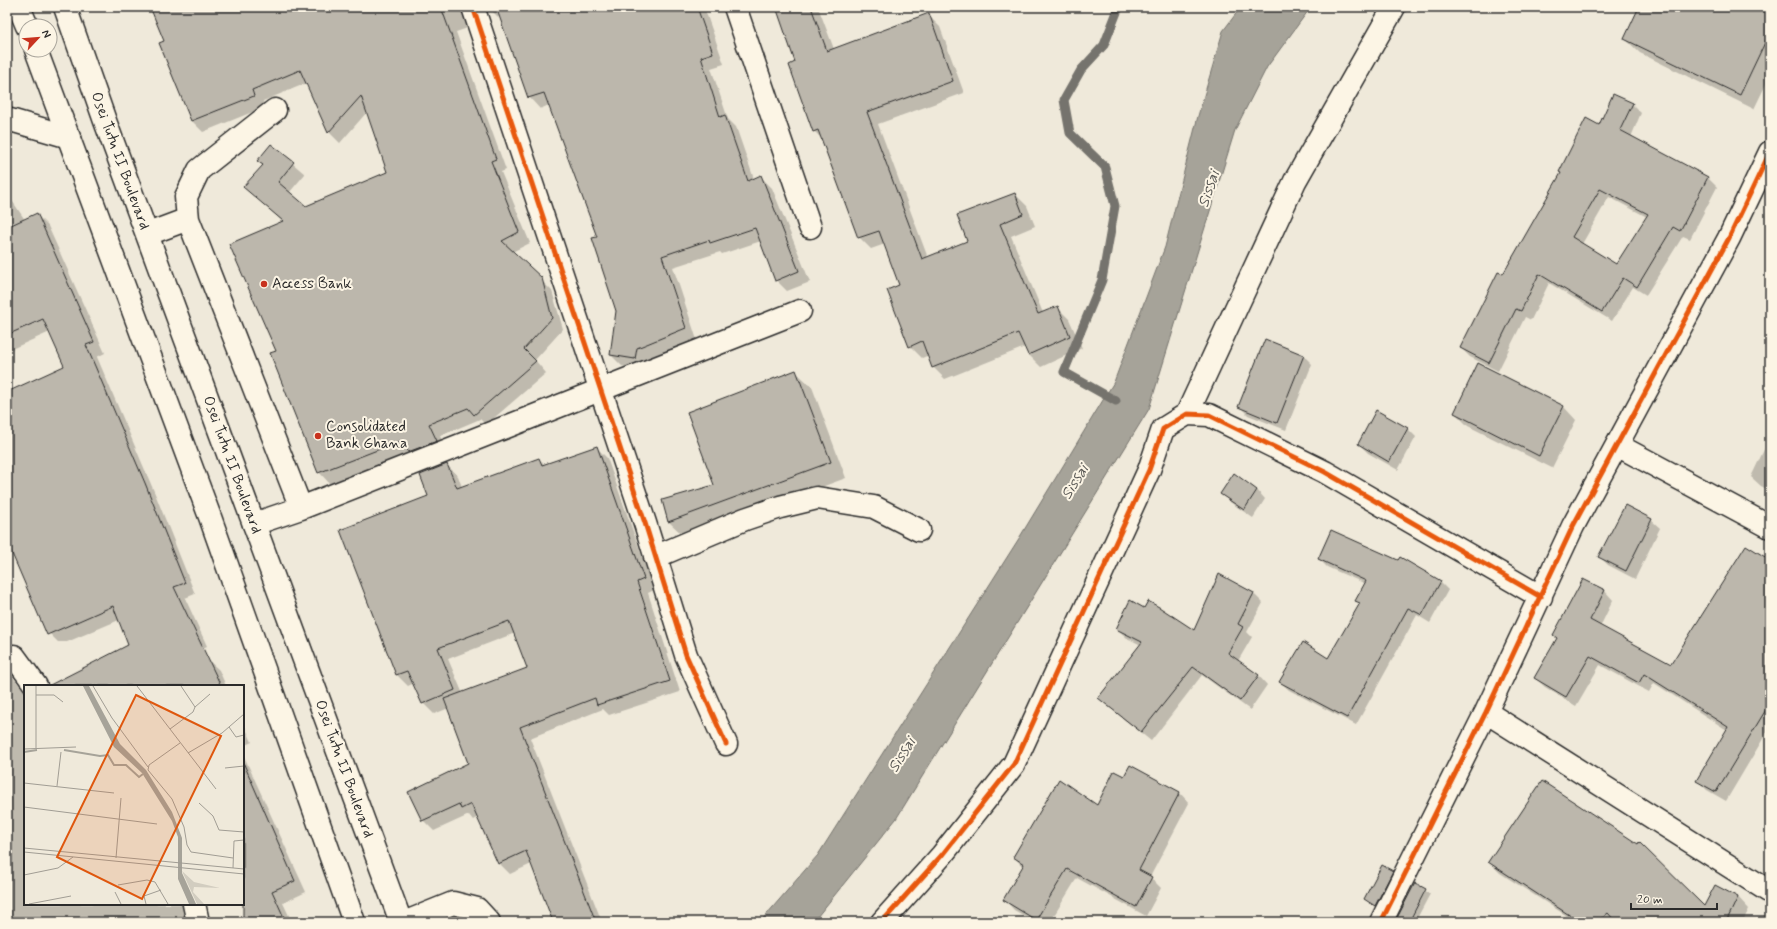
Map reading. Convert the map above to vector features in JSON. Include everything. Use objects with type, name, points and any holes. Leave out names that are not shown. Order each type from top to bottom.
[{"type":"street","points":[[19,7],[24,18]]},
{"type":"street","name":"Osei Tutu II Boulevard","points":[[65,7],[401,922]]},
{"type":"street","points":[[473,7],[600,389],[686,656],[726,744]]},
{"type":"street","points":[[735,7],[810,227]]},
{"type":"street","points":[[1187,414],[1295,181],[1394,7]]},
{"type":"street","points":[[39,58],[210,517],[354,922]]},
{"type":"street","points":[[276,110],[199,170],[186,197],[188,219],[301,508]]},
{"type":"street","points":[[7,119],[69,137]]},
{"type":"street","points":[[1382,922],[1486,712],[1573,526],[1728,238],[1770,152]]},
{"type":"street","points":[[148,234],[188,219]]},
{"type":"street","points":[[254,524],[301,508],[800,311]]},
{"type":"street","points":[[882,922],[942,855],[1014,764],[1149,470],[1162,429],[1187,414],[1209,415],[1325,472],[1541,597]]},
{"type":"street","points":[[1617,446],[1770,527]]},
{"type":"street","points":[[655,557],[746,519],[780,507],[817,498],[874,507],[919,530]]},
{"type":"street","points":[[14,656],[35,685]]},
{"type":"street","points":[[1486,712],[1770,892]]},
{"type":"street","points":[[406,922],[453,904],[477,909],[489,922]]},
{"type":"street","points":[[194,905],[198,922]]},
{"type":"water","name":"Sissai","points":[[1241,7],[1311,7],[1267,67],[1235,130],[1149,409],[896,819],[813,922],[760,922],[818,855],[1018,540],[1114,382],[1165,247],[1198,116],[1223,31]]},
{"type":"building","points":[[150,7],[441,7],[496,159],[491,161],[519,232],[502,241],[542,278],[552,318],[524,349],[536,361],[474,415],[468,408],[429,424],[437,441],[408,452],[403,440],[318,473],[270,353],[276,351],[229,244],[283,221],[243,187],[263,165],[257,161],[271,144],[294,162],[278,182],[306,206],[387,172],[361,96],[328,133],[300,70],[252,90],[254,96],[191,121],[159,43],[164,41]]},
{"type":"building","points":[[496,7],[697,7],[713,53],[701,57],[720,117],[725,115],[748,181],[761,175],[799,271],[775,281],[755,228],[710,243],[709,240],[662,256],[686,328],[637,348],[635,359],[610,355],[616,311],[592,238],[597,237],[544,93],[528,98]]},
{"type":"building","points":[[776,7],[811,7],[827,51],[929,13],[953,81],[867,112],[922,259],[967,241],[957,215],[1015,193],[1023,214],[1000,224],[1038,314],[1058,306],[1070,336],[1028,355],[1018,333],[932,368],[922,341],[909,347],[887,290],[899,285],[879,231],[858,238],[818,130],[813,132],[789,65],[795,62]]},
{"type":"building","points":[[1639,7],[1760,7],[1770,12],[1770,32],[1740,95],[1624,39]]},
{"type":"building","points":[[1613,94],[1633,103],[1620,130],[1708,177],[1680,231],[1673,227],[1637,287],[1623,278],[1602,312],[1539,274],[1521,311],[1516,309],[1489,363],[1460,348],[1498,272],[1503,274],[1561,173],[1559,172],[1586,118],[1599,125]],"holes":[[[1600,189],[1648,214],[1616,264],[1572,237]]]},
{"type":"building","points":[[37,213],[94,342],[86,345],[145,483],[185,583],[174,587],[221,685],[50,685],[128,645],[113,606],[47,635],[7,542],[7,392],[64,366],[43,319],[7,335],[7,227]]},
{"type":"building","points":[[1265,339],[1304,355],[1277,423],[1238,407]]},
{"type":"building","points":[[1478,363],[1564,406],[1539,456],[1454,413]]},
{"type":"building","points":[[796,370],[831,462],[668,522],[662,500],[714,485],[687,412]]},
{"type":"building","points":[[1376,410],[1408,428],[1389,462],[1358,444]]},
{"type":"building","points":[[597,446],[644,579],[637,582],[670,681],[597,705],[595,698],[520,727],[596,922],[553,922],[526,851],[498,864],[471,804],[461,809],[459,804],[422,821],[408,792],[468,763],[444,699],[527,668],[509,621],[438,648],[455,690],[422,704],[407,671],[396,675],[340,530],[428,496],[420,475],[447,464],[457,488],[539,458],[542,465]]},
{"type":"building","points":[[1234,473],[1257,490],[1244,510],[1220,494]]},
{"type":"building","points":[[1625,505],[1652,519],[1626,571],[1598,557]]},
{"type":"building","points":[[1331,530],[1398,560],[1400,557],[1441,581],[1422,615],[1408,608],[1347,718],[1279,682],[1303,642],[1328,658],[1360,603],[1355,601],[1366,581],[1318,559]]},
{"type":"building","points":[[1746,545],[1770,560],[1770,703],[1716,792],[1696,781],[1728,727],[1644,674],[1639,683],[1590,656],[1566,697],[1534,678],[1557,638],[1553,635],[1583,579],[1605,590],[1590,620],[1671,664]]},
{"type":"building","points":[[1219,574],[1254,593],[1238,624],[1243,627],[1228,653],[1259,675],[1240,701],[1193,667],[1141,732],[1098,698],[1142,642],[1116,629],[1130,600],[1144,608],[1148,601],[1194,630]]},
{"type":"building","points":[[244,764],[295,881],[272,891],[286,922],[243,922]]},
{"type":"building","points":[[1130,765],[1180,792],[1139,870],[1152,877],[1136,907],[1067,869],[1036,920],[1003,900],[1024,864],[1013,857],[1059,779],[1097,805],[1114,771],[1124,776]]},
{"type":"building","points":[[1542,781],[1638,844],[1639,842],[1704,906],[1715,885],[1738,897],[1726,922],[1616,922],[1608,913],[1597,922],[1580,922],[1488,862]]},
{"type":"building","points":[[1382,865],[1393,871],[1375,906],[1364,899]]},
{"type":"building","points":[[1415,883],[1426,889],[1409,922],[1403,922],[1397,918]]},
{"type":"waterway","points":[[1116,401],[1064,372],[1102,280],[1115,206],[1105,167],[1070,133],[1064,100],[1081,70],[1104,45],[1119,7]]},
{"type":"cycle path","points":[[473,7],[645,523],[686,655],[726,744]]},
{"type":"cycle path","points":[[1381,922],[1486,712],[1573,526],[1729,238],[1770,152]]},
{"type":"cycle path","points":[[882,922],[942,855],[1014,764],[1149,470],[1163,429],[1187,414],[1209,415],[1325,472],[1541,597]]},
{"type":"place","name":"Access Bank","points":[[264,284]]},
{"type":"place","name":"Consolidated Bank Ghana","points":[[318,436]]}]
